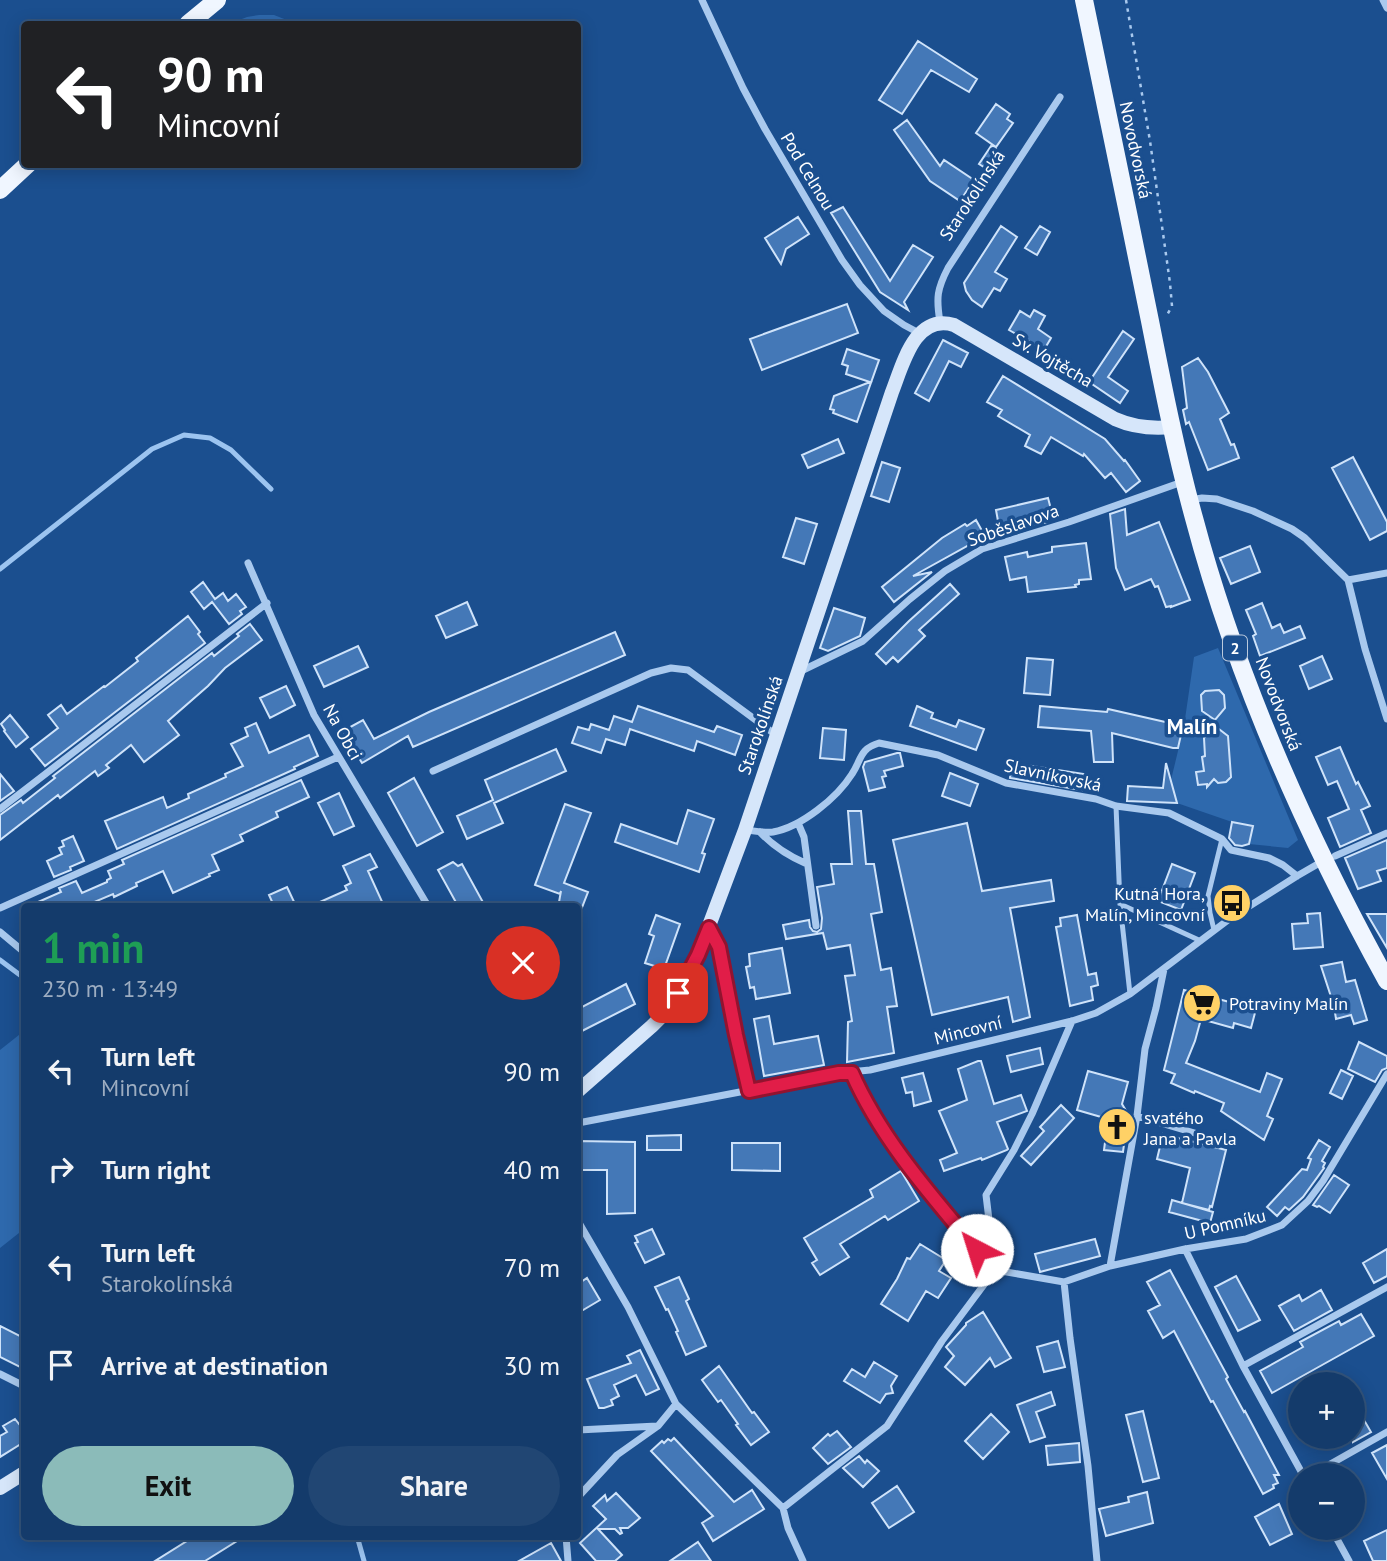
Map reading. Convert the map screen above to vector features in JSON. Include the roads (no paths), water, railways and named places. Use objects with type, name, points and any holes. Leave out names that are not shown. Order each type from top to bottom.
[{"type":"main road","points":[[192,21],[217,0]]},
{"type":"main road","name":"Novodvorská","points":[[1084,0],[1172,427],[1208,567],[1247,681],[1276,754],[1387,981]]},
{"type":"main road","points":[[0,190],[24,168]]},
{"type":"street","name":"Pod Celnou","points":[[702,0],[765,129],[842,260],[884,311],[919,333]]},
{"type":"street","points":[[1383,0],[1387,8]]},
{"type":"street","name":"Starokolínská","points":[[940,322],[938,291],[948,268],[1060,97]]},
{"type":"street","points":[[919,333],[931,324],[940,322]]},
{"type":"street","name":"Sv. Vojtěcha","points":[[940,322],[959,327],[1124,423],[1143,427],[1172,427]]},
{"type":"street","name":"Starokolínská","points":[[581,1088],[667,1011],[698,955],[745,830],[892,392],[919,333]]},
{"type":"street","name":"Soběslavova","points":[[798,672],[863,641],[945,571],[982,549],[1185,481]]},
{"type":"street","points":[[1189,500],[1217,499],[1273,519],[1305,538],[1348,580],[1365,649],[1387,719]]},
{"type":"street","name":"Na Obci","points":[[248,563],[314,715],[426,903]]},
{"type":"street","points":[[1348,580],[1387,573]]},
{"type":"street","points":[[0,809],[267,603]]},
{"type":"street","points":[[433,771],[651,673],[671,668],[688,670],[777,735]]},
{"type":"street","name":"Slavníkovská","points":[[745,830],[774,832],[798,823],[838,792],[853,774],[860,755],[870,746],[879,743],[938,755],[1006,783],[1096,799],[1116,806],[1169,813],[1222,839],[1231,850],[1269,858],[1297,876]]},
{"type":"street","points":[[0,908],[338,757]]},
{"type":"street","points":[[798,823],[804,837],[816,926]]},
{"type":"street","points":[[760,832],[778,850],[807,864]]},
{"type":"street","name":"Mincovní","points":[[581,1122],[839,1073],[852,1073],[1096,1013],[1130,995],[1232,917],[1297,876],[1329,858],[1387,833]]},
{"type":"street","points":[[0,932],[21,950]]},
{"type":"street","points":[[1110,1266],[1137,1116],[1144,1049],[1164,969]]},
{"type":"street","points":[[783,1508],[887,1426],[942,1341],[995,1270],[986,1195],[1014,1150],[1032,1114],[1072,1021]]},
{"type":"street","points":[[852,1073],[864,1100],[888,1138],[925,1188],[995,1270]]},
{"type":"street","name":"U Pomníku","points":[[995,1270],[1063,1282],[1110,1266],[1246,1238],[1282,1225],[1323,1181],[1387,1074]]},
{"type":"street","points":[[1137,1116],[1225,1142]]},
{"type":"street","points":[[581,1226],[628,1307],[676,1404],[783,1508],[788,1528],[803,1561]]},
{"type":"street","points":[[1185,1249],[1243,1366],[1296,1463]]},
{"type":"street","points":[[1063,1282],[1088,1466],[1097,1561]]},
{"type":"street","points":[[1243,1366],[1387,1287]]},
{"type":"street","points":[[0,1374],[21,1384]]},
{"type":"street","points":[[581,1494],[617,1455],[658,1426],[676,1404]]},
{"type":"street","points":[[581,1430],[658,1426]]},
{"type":"street","points":[[1332,1463],[1387,1432]]},
{"type":"street","points":[[0,1488],[21,1475]]},
{"type":"street","points":[[566,1540],[568,1561]]},
{"type":"street","points":[[1338,1540],[1349,1561]]},
{"type":"lane","points":[[1116,806],[1120,904],[1130,995]]},
{"type":"lane","points":[[1214,930],[1208,896],[1222,839]]},
{"type":"lane","points":[[1120,904],[1200,941]]},
{"type":"lane","points":[[709,928],[719,947],[749,1091]]},
{"type":"waterway","points":[[0,569],[152,449],[184,435],[210,438],[231,450],[271,489]]},
{"type":"waterway","points":[[0,960],[21,976]]},
{"type":"waterway","points":[[358,1540],[364,1561]]},
{"type":"place","name":"Kutná Hora, Malín, Mincovní","points":[[1232,903]]},
{"type":"place","name":"Potraviny Malín","points":[[1202,1003]]},
{"type":"place","name":"svatého Jana a Pavla","points":[[1117,1127]]},
{"type":"district","name":"Malín","points":[[1192,726]]}]
